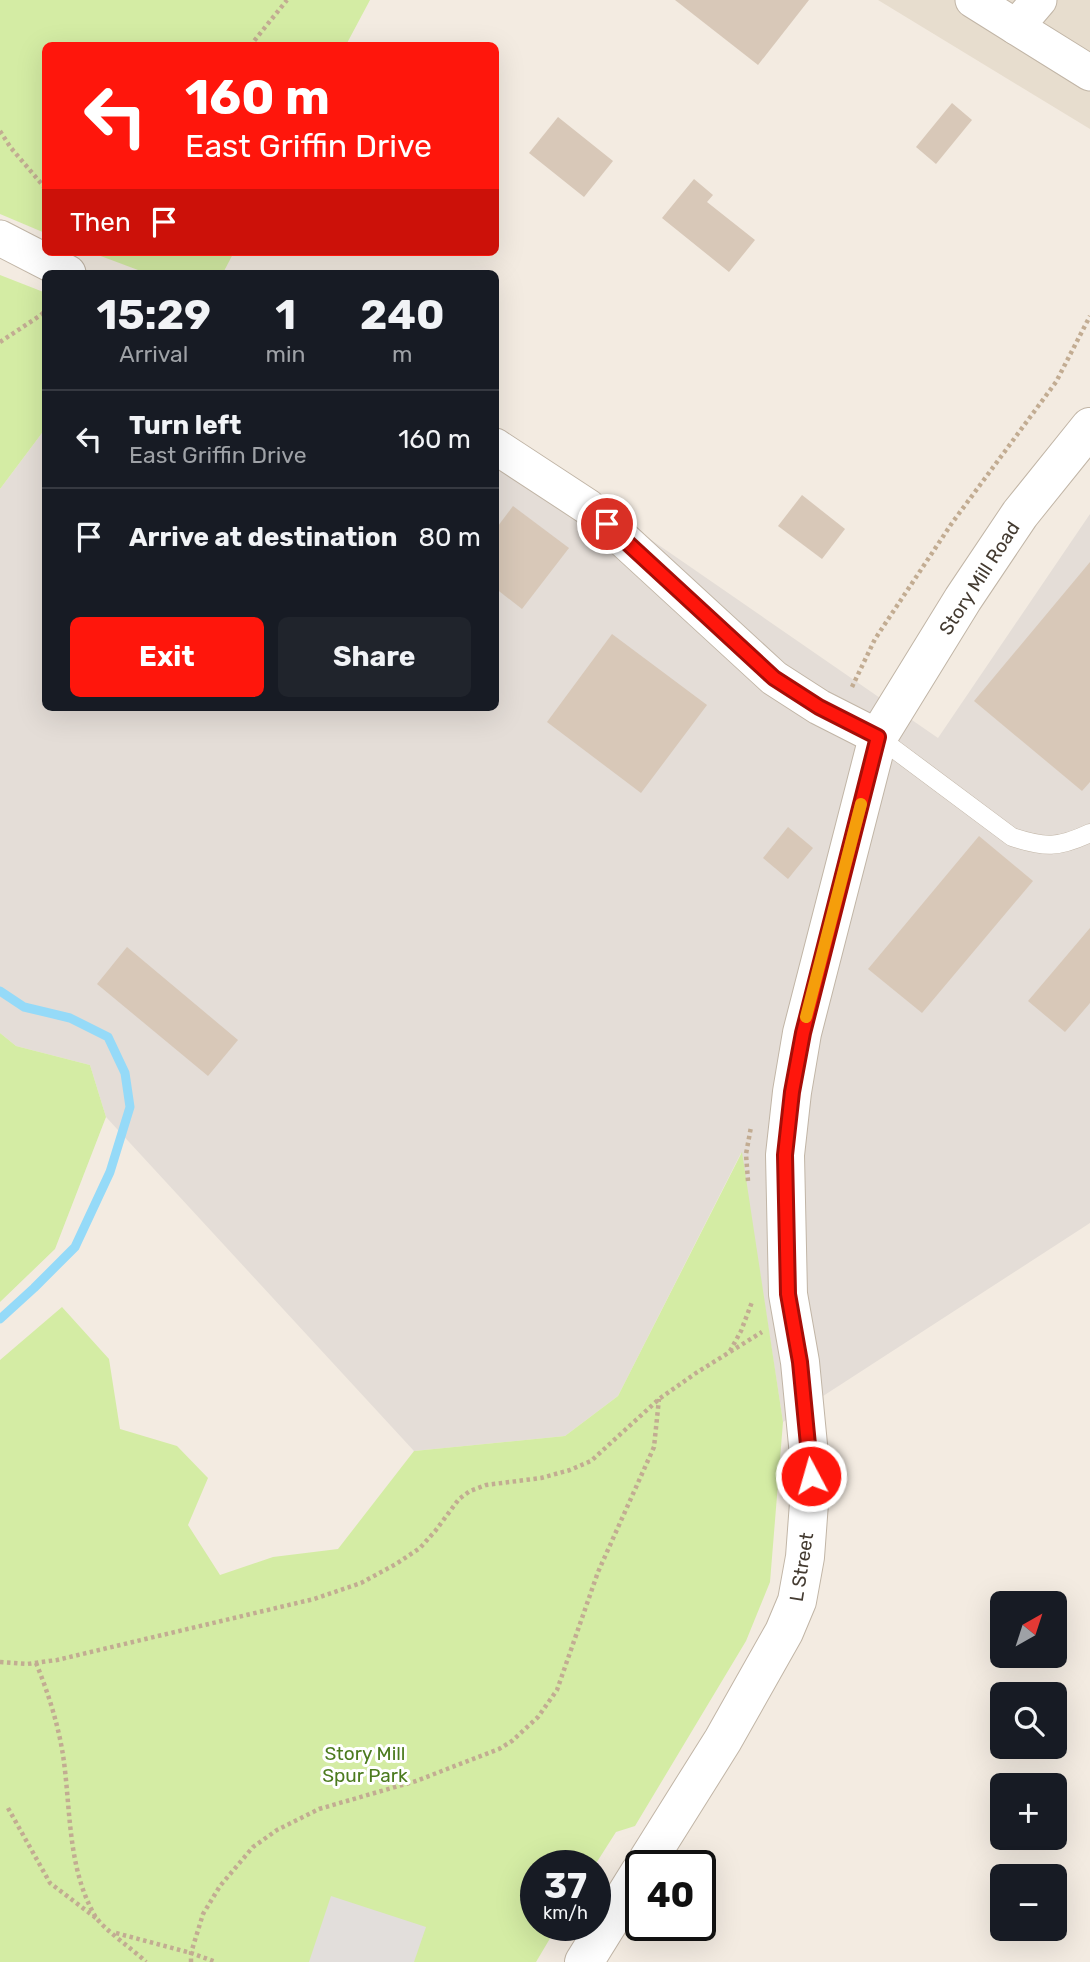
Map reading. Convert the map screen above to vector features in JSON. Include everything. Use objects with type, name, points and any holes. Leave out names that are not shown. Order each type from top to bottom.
[{"type":"street","points":[[973,0],[1090,73]]},
{"type":"street","points":[[1016,27],[1039,0]]},
{"type":"street","points":[[0,238],[62,270]]},
{"type":"street","name":"Story Mill Road","points":[[878,737],[963,599],[1020,514],[1090,427]]},
{"type":"street","points":[[499,449],[588,507],[774,678],[819,707],[878,737]]},
{"type":"street","name":"L Street","points":[[654,1850],[723,1740],[784,1632],[797,1601],[805,1557],[811,1476],[800,1362],[788,1294],[785,1155],[792,1092],[803,1033],[878,737]]},
{"type":"street","points":[[584,1962],[625,1896]]},
{"type":"lane","points":[[878,737],[1012,838],[1031,844],[1052,846],[1074,841],[1090,833]]},
{"type":"path","points":[[253,42],[287,0]]},
{"type":"path","points":[[0,131],[42,184]]},
{"type":"path","points":[[0,342],[42,314]]},
{"type":"path","points":[[837,716],[875,639],[952,523],[1056,382],[1090,316]]},
{"type":"path","points":[[0,1662],[36,1663],[146,1640],[314,1599],[361,1583],[420,1548],[459,1499],[470,1491],[486,1485],[541,1478],[591,1461],[659,1399],[730,1352]]},
{"type":"path","points":[[191,1962],[191,1953],[203,1914],[220,1886],[253,1847],[277,1830],[319,1810],[416,1781],[499,1749],[538,1717],[557,1690],[598,1572],[654,1447],[659,1399]]},
{"type":"path","points":[[36,1663],[55,1718],[63,1753],[78,1879],[96,1918]]},
{"type":"path","points":[[8,1808],[50,1882],[146,1962]]},
{"type":"path","points":[[111,1932],[216,1962]]},
{"type":"shaded area","points":[[878,0],[1090,0],[1090,129]]},
{"type":"shaded area","points":[[42,433],[42,711],[499,711],[499,435],[938,738],[1090,514],[1090,1223],[783,1422],[741,1153],[618,1396],[565,1436],[414,1451],[106,1117],[90,1065],[16,1046],[0,1033],[0,489]]},
{"type":"shaded area","points":[[331,1896],[426,1927],[414,1962],[309,1962]]},
{"type":"green space","points":[[0,0],[370,0],[348,42],[42,42],[42,232],[0,214]]},
{"type":"green space","points":[[101,256],[232,256],[225,270],[138,270]]},
{"type":"green space","points":[[0,275],[42,291],[42,433],[0,489]]},
{"type":"green space","points":[[0,1033],[16,1046],[90,1065],[106,1117],[55,1249],[0,1302]]},
{"type":"green space","name":"Story Mill Spur Park","points":[[742,1152],[783,1422],[770,1582],[746,1641],[635,1826],[616,1832],[605,1850],[520,1850],[520,1941],[548,1941],[536,1962],[0,1962],[0,1360],[62,1307],[109,1359],[120,1429],[177,1446],[208,1478],[188,1525],[220,1575],[273,1557],[338,1549],[414,1451],[565,1436],[618,1396]]},
{"type":"building","points":[[675,0],[809,0],[758,65]]},
{"type":"building","points":[[952,103],[972,120],[936,164],[916,147]]},
{"type":"building","points":[[558,117],[613,161],[584,197],[529,153]]},
{"type":"building","points":[[694,179],[713,195],[707,202],[755,240],[729,272],[662,218]]},
{"type":"building","points":[[802,495],[845,529],[822,559],[778,526]]},
{"type":"building","points":[[513,506],[569,548],[522,609],[499,591],[499,525]]},
{"type":"building","points":[[1090,562],[1090,782],[1082,791],[974,701]]},
{"type":"building","points":[[612,634],[707,705],[641,793],[547,722]]},
{"type":"building","points":[[788,827],[813,848],[788,879],[763,858]]},
{"type":"building","points":[[979,836],[1033,881],[922,1013],[868,969]]},
{"type":"building","points":[[1090,928],[1090,1003],[1065,1032],[1028,1001]]},
{"type":"building","points":[[127,947],[238,1040],[208,1076],[97,984]]},
{"type":"waterway","points":[[0,991],[24,1007],[70,1018],[108,1037],[125,1073],[130,1107],[110,1172],[75,1247],[0,1319]]},
{"type":"slow traffic","points":[[806,1017],[861,804]]},
{"type":"route","points":[[607,524],[774,678],[819,707],[878,737],[803,1033],[792,1092],[785,1155],[788,1294],[800,1362],[811,1476]]}]
